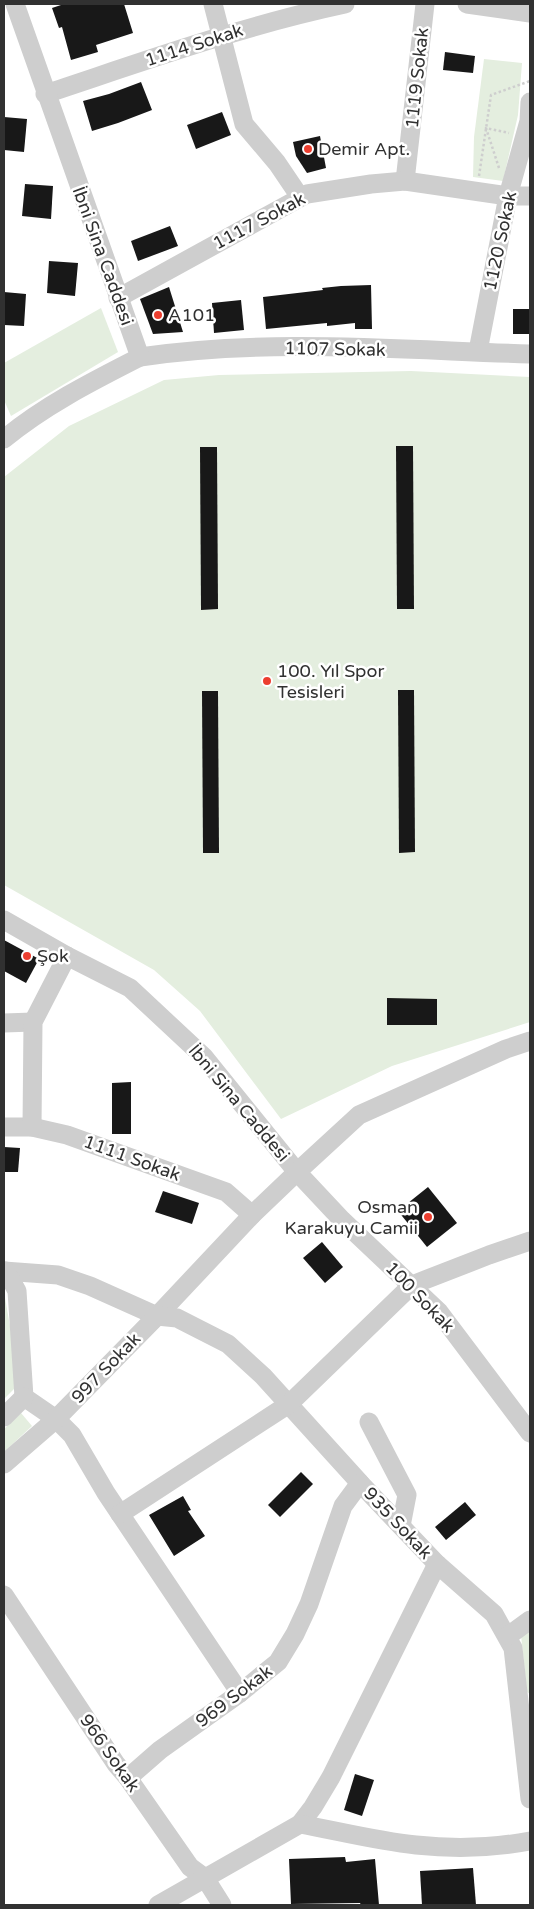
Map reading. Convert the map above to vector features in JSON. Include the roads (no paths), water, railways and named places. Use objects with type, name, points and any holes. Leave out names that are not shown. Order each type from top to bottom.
[{"type":"street","name":"İbni Sina Caddesi","points":[[15,4],[140,357]]},
{"type":"street","points":[[213,4],[244,124],[277,163],[300,197]]},
{"type":"street","name":"1114 Sokak","points":[[46,94],[222,35],[292,15],[345,4]]},
{"type":"street","name":"1119 Sokak","points":[[405,181],[425,4]]},
{"type":"street","points":[[467,4],[530,13]]},
{"type":"street","name":"1120 Sokak","points":[[478,352],[508,196],[525,136],[530,102]]},
{"type":"street","name":"1117 Sokak","points":[[118,298],[307,194],[405,181],[508,196],[530,196]]},
{"type":"street","name":"1107 Sokak","points":[[140,357],[178,352],[290,347],[530,354]]},
{"type":"street","points":[[4,437],[85,384],[140,357]]},
{"type":"street","name":"İbni Sina Caddesi","points":[[4,920],[67,956],[130,988],[204,1057],[297,1172],[252,1214],[156,1316]]},
{"type":"street","points":[[32,1127],[33,1022],[67,956]]},
{"type":"street","points":[[4,1023],[33,1022]]},
{"type":"street","points":[[297,1172],[359,1115],[506,1049],[530,1041]]},
{"type":"street","name":"1111 Sokak","points":[[4,1127],[32,1127],[67,1135],[226,1192],[252,1214]]},
{"type":"street","name":"100 Sokak","points":[[297,1172],[342,1220],[439,1312],[530,1433]]},
{"type":"street","points":[[120,1514],[288,1404],[412,1285],[530,1241]]},
{"type":"street","points":[[5,1271],[58,1275],[90,1286],[156,1316]]},
{"type":"street","points":[[4,1417],[24,1397],[17,1291],[5,1271]]},
{"type":"street","name":"935 Sokak","points":[[156,1316],[177,1318],[228,1344],[263,1376],[436,1564],[494,1614],[513,1648],[525,1704],[530,1799]]},
{"type":"street","name":"997 Sokak","points":[[4,1464],[56,1419],[156,1316]]},
{"type":"street","points":[[24,1397],[56,1419],[72,1435],[120,1514],[240,1693]]},
{"type":"street","points":[[369,1422],[407,1495],[401,1526]]},
{"type":"street","name":"969 Sokak","points":[[128,1778],[160,1750],[240,1693],[278,1662],[295,1634],[309,1604],[343,1506],[360,1483]]},
{"type":"street","points":[[158,1905],[300,1824],[331,1777],[436,1564]]},
{"type":"street","name":"966 Sokak","points":[[4,1595],[116,1764],[128,1778],[190,1867],[204,1878],[222,1905]]},
{"type":"street","points":[[508,1636],[530,1620]]},
{"type":"street","points":[[300,1824],[416,1845],[465,1848],[508,1845],[530,1841]]},
{"type":"place","name":"Demir Apt.","points":[[308,149]]},
{"type":"place","name":"A101","points":[[158,315]]},
{"type":"place","name":"100. Yıl Spor Tesisleri","points":[[267,681]]},
{"type":"place","name":"Şok","points":[[27,956]]},
{"type":"place","name":"Osman Karakuyu Camii","points":[[428,1217]]}]
